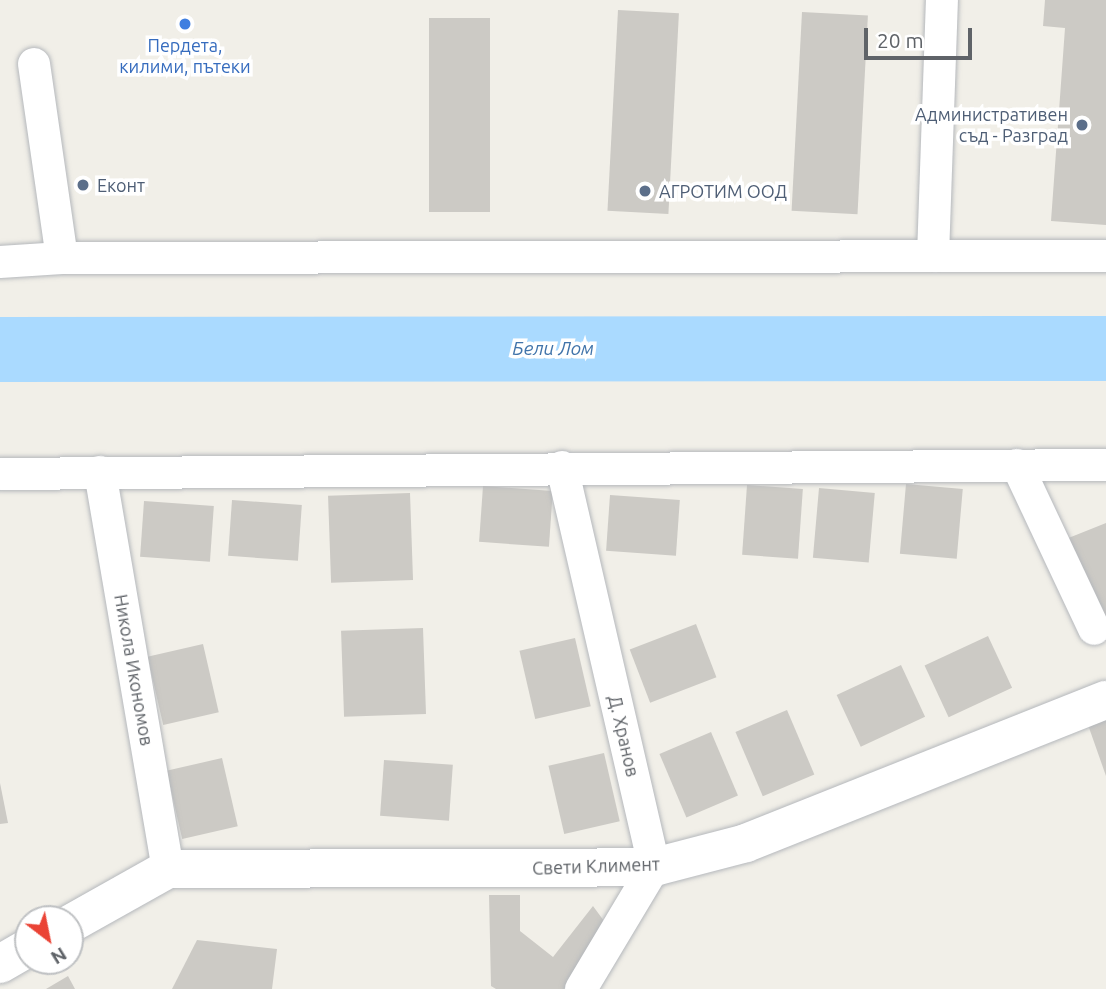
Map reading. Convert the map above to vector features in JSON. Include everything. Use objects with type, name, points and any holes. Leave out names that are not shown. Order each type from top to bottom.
[{"type":"street","points":[[933,256],[942,0]]},
{"type":"street","points":[[34,64],[62,258]]},
{"type":"street","points":[[0,262],[62,258],[1106,256]]},
{"type":"street","points":[[1017,465],[1094,629]]},
{"type":"street","points":[[0,474],[562,467],[1106,465]]},
{"type":"street","name":"Д. Хранов","points":[[562,467],[654,867]]},
{"type":"street","name":"Никола Икономов","points":[[100,472],[168,869]]},
{"type":"street","name":"Свети Климент","points":[[84,916],[168,869],[654,867],[746,843],[1106,699]]},
{"type":"street","points":[[581,989],[654,867]]},
{"type":"building","name":"Административен съд - Разград","points":[[1045,0],[1106,0],[1106,225],[1051,221],[1065,28],[1043,26]]},
{"type":"building","points":[[618,10],[679,13],[668,214],[607,211]]},
{"type":"building","points":[[802,12],[868,15],[857,214],[792,211]]},
{"type":"building","points":[[429,18],[490,18],[490,212],[429,212]]},
{"type":"building","points":[[906,484],[963,489],[957,559],[900,554]]},
{"type":"building","points":[[747,485],[803,489],[798,559],[742,555]]},
{"type":"building","points":[[483,486],[553,491],[549,547],[479,542]]},
{"type":"building","points":[[819,488],[875,493],[869,563],[813,558]]},
{"type":"building","points":[[410,493],[413,580],[331,583],[328,496]]},
{"type":"building","points":[[610,495],[680,500],[676,556],[606,551]]},
{"type":"building","points":[[232,500],[302,505],[298,561],[228,556]]},
{"type":"building","points":[[144,501],[214,506],[210,562],[140,557]]},
{"type":"building","points":[[1106,523],[1106,629],[1066,539]]},
{"type":"building","points":[[696,624],[716,677],[650,703],[630,649]]},
{"type":"building","points":[[423,628],[426,714],[344,717],[341,631]]},
{"type":"building","points":[[988,636],[1012,688],[949,717],[925,666]]},
{"type":"building","points":[[575,638],[591,706],[535,719],[519,651]]},
{"type":"building","points":[[203,644],[219,712],[163,725],[147,657]]},
{"type":"building","points":[[901,665],[925,717],[861,747],[837,695]]},
{"type":"building","points":[[787,710],[814,774],[763,796],[735,732]]},
{"type":"building","points":[[1106,715],[1106,776],[1087,722]]},
{"type":"building","points":[[711,732],[738,796],[686,817],[659,754]]},
{"type":"building","points":[[604,753],[620,821],[564,834],[548,766]]},
{"type":"building","points":[[222,758],[238,826],[182,839],[166,771]]},
{"type":"building","points":[[384,760],[453,765],[449,821],[380,816]]},
{"type":"building","points":[[0,783],[8,823],[0,824]]},
{"type":"building","points":[[489,895],[520,895],[520,931],[553,957],[593,906],[604,921],[564,989],[496,989],[491,986]]},
{"type":"building","points":[[197,940],[277,949],[272,989],[172,989]]},
{"type":"building","points":[[68,976],[75,989],[46,989]]},
{"type":"waterway","name":"Бели Лом","points":[[0,349],[1106,348]]},
{"type":"place","name":"Пердета, килими, пътеки","points":[[185,24]]},
{"type":"place","name":"Административен съд - Разград","points":[[1082,125]]},
{"type":"place","name":"Еконт","points":[[83,185]]},
{"type":"place","name":"АГРОТИМ ООД","points":[[645,191]]}]
